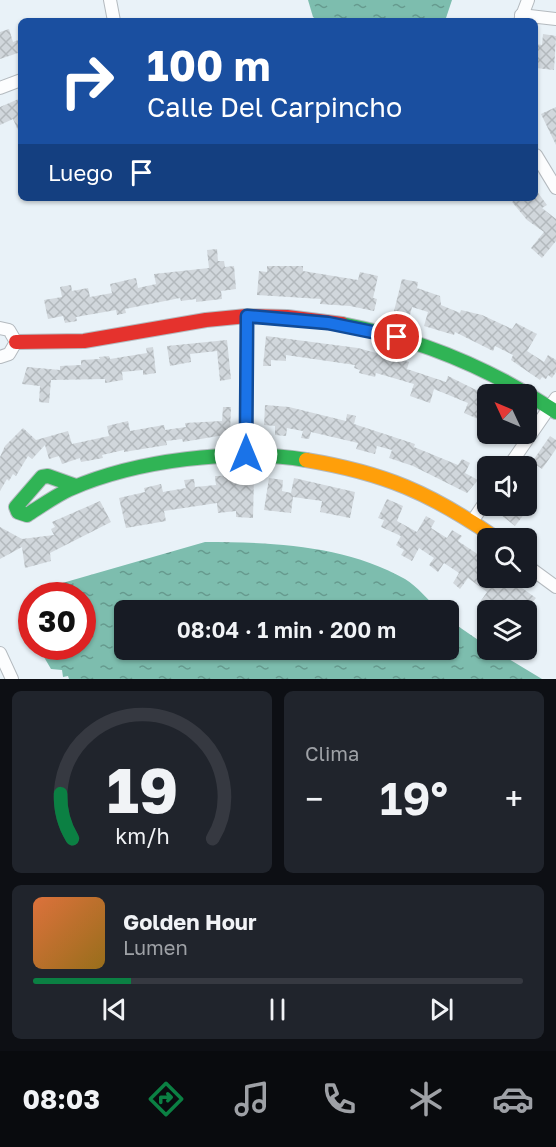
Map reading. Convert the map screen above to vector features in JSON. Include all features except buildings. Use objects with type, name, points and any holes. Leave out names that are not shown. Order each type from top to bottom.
[{"type":"street","points":[[111,0],[114,18]]},
{"type":"street","points":[[521,18],[528,0]]},
{"type":"street","points":[[538,18],[556,19]]},
{"type":"street","points":[[0,88],[18,81]]},
{"type":"street","points":[[538,159],[556,188]]},
{"type":"street","points":[[246,454],[247,316]]},
{"type":"street","points":[[16,342],[86,341],[166,325],[247,316],[328,323],[397,337],[472,363],[554,406],[516,456]]},
{"type":"street","points":[[0,328],[13,333],[16,342],[13,351],[2,359]]},
{"type":"street","points":[[76,486],[152,467],[246,454],[302,457],[338,463],[404,483],[473,520],[483,528]]},
{"type":"street","points":[[473,520],[477,514]]},
{"type":"street","points":[[537,573],[556,587]]},
{"type":"street","points":[[0,653],[12,679]]},
{"type":"water","points":[[308,0],[452,0],[446,18],[313,17]]},
{"type":"water","points":[[205,542],[282,545],[333,552],[382,568],[405,579],[429,600],[114,600],[114,660],[459,660],[459,627],[477,639],[477,660],[511,660],[542,679],[69,679],[68,676],[63,677],[62,670],[51,669],[46,660],[96,660],[96,582],[66,582]]},
{"type":"traffic: fast","points":[[342,324],[399,338],[454,357],[506,382],[556,412]]},
{"type":"traffic: fast","points":[[76,486],[48,476],[42,477],[16,507],[18,512],[27,515],[70,489],[96,479],[155,464],[186,459],[248,455],[306,460]]},
{"type":"traffic: slow","points":[[306,460],[360,471],[406,487],[450,509],[481,528]]},
{"type":"traffic: jam","points":[[16,342],[84,341],[206,320],[247,316],[287,317],[342,324]]},
{"type":"route","points":[[246,454],[247,316],[328,323],[368,329],[397,337]]}]
